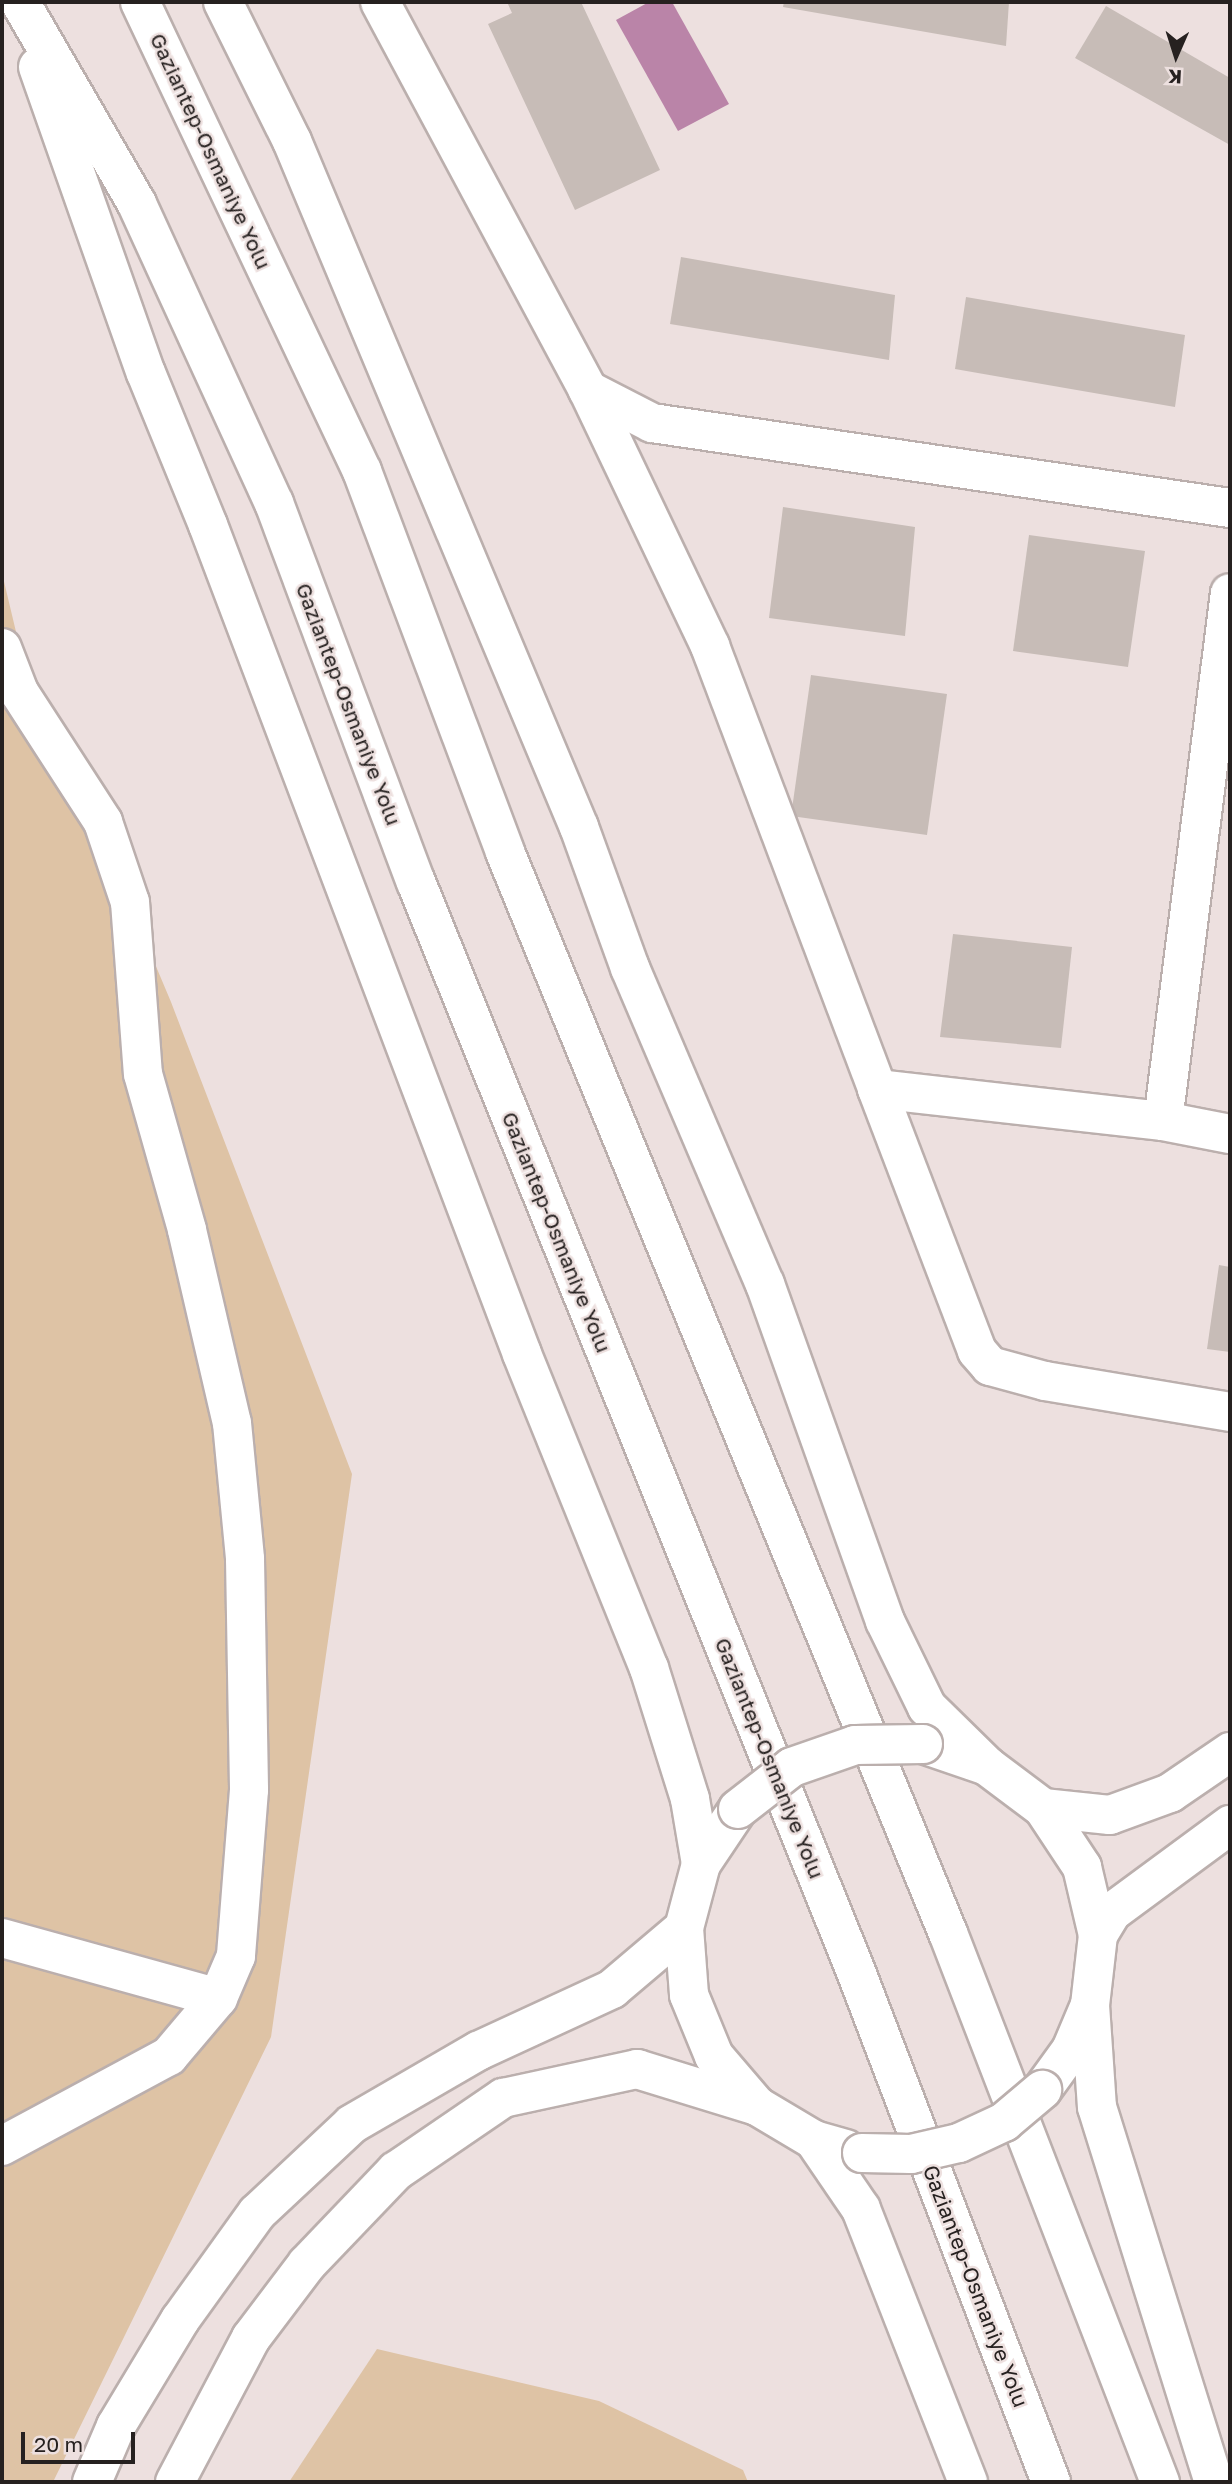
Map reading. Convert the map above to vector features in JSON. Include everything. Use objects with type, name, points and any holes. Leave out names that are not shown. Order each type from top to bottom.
[{"type":"main road","points":[[18,2],[146,373],[208,525],[517,1342],[649,1668],[690,1799],[701,1864]]},
{"type":"main road","name":"Gaziantep-Osmaniye Yolu","points":[[18,2],[137,204],[274,503],[416,882],[850,1956],[1051,2482]]},
{"type":"main road","name":"Gaziantep-Osmaniye Yolu","points":[[140,2],[362,471],[505,852],[948,1933],[1160,2482]]},
{"type":"main road","points":[[223,2],[292,141],[579,827],[630,968],[765,1284],[885,1621],[927,1707],[987,1766],[1043,1808],[1082,1867],[1098,1935],[1090,2005],[1097,2107],[1214,2482]]},
{"type":"main road","points":[[380,2],[588,390],[710,646],[977,1351],[990,1366],[1045,1381],[1230,1412]]},
{"type":"main road","points":[[588,390],[652,423],[1230,508]]},
{"type":"main road","points":[[1163,1121],[1230,593]]},
{"type":"main road","points":[[2,648],[19,692],[103,822],[130,902],[144,1074],[187,1230],[232,1423],[245,1559],[249,1790],[236,1956],[218,1998],[169,2056],[2,2146]]},
{"type":"main road","points":[[877,1090],[1163,1121],[1230,1134]]},
{"type":"main road","points":[[757,2106],[713,2056],[689,1995],[684,1928],[701,1864],[738,1808],[792,1767],[855,1745],[923,1744],[987,1766]]},
{"type":"main road","points":[[1043,1808],[1110,1815],[1170,1793],[1230,1752]]},
{"type":"main road","points":[[1098,1935],[1112,1912],[1230,1825]]},
{"type":"main road","points":[[92,2482],[116,2426],[180,2320],[257,2213],[285,2186],[352,2124],[478,2052],[612,1989],[684,1928]]},
{"type":"main road","points":[[2,1938],[218,1998]]},
{"type":"main road","points":[[175,2482],[251,2338],[307,2264],[396,2171],[503,2098],[637,2069],[757,2106],[814,2140],[862,2153],[911,2154],[959,2143],[1004,2122],[1042,2090],[1072,2050],[1090,2005]]},
{"type":"main road","points":[[814,2140],[861,2209],[968,2482]]},
{"type":"shaded area","points":[[649,2],[672,2],[729,104],[678,131],[616,20]]},
{"type":"shaded area","points":[[2,573],[17,636],[171,1002],[352,1474],[271,2037],[53,2482],[2,2482]]},
{"type":"shaded area","points":[[377,2349],[599,2401],[743,2470],[748,2482],[289,2482]]},
{"type":"building","points":[[507,2],[581,2],[660,170],[575,210],[488,24],[512,13]]},
{"type":"building","points":[[784,2],[1009,2],[1006,46],[783,7]]},
{"type":"building","points":[[1106,6],[1230,78],[1230,145],[1075,58]]},
{"type":"building","points":[[681,257],[895,295],[889,360],[670,324]]},
{"type":"building","points":[[966,297],[1185,335],[1175,407],[955,369]]},
{"type":"building","points":[[783,507],[915,527],[905,636],[769,618]]},
{"type":"building","points":[[1029,535],[1145,551],[1128,667],[1013,651]]},
{"type":"building","points":[[811,675],[947,694],[927,835],[791,816]]},
{"type":"building","points":[[953,934],[1072,947],[1061,1048],[940,1037]]},
{"type":"building","points":[[1219,1265],[1230,1267],[1230,1352],[1207,1349]]}]
